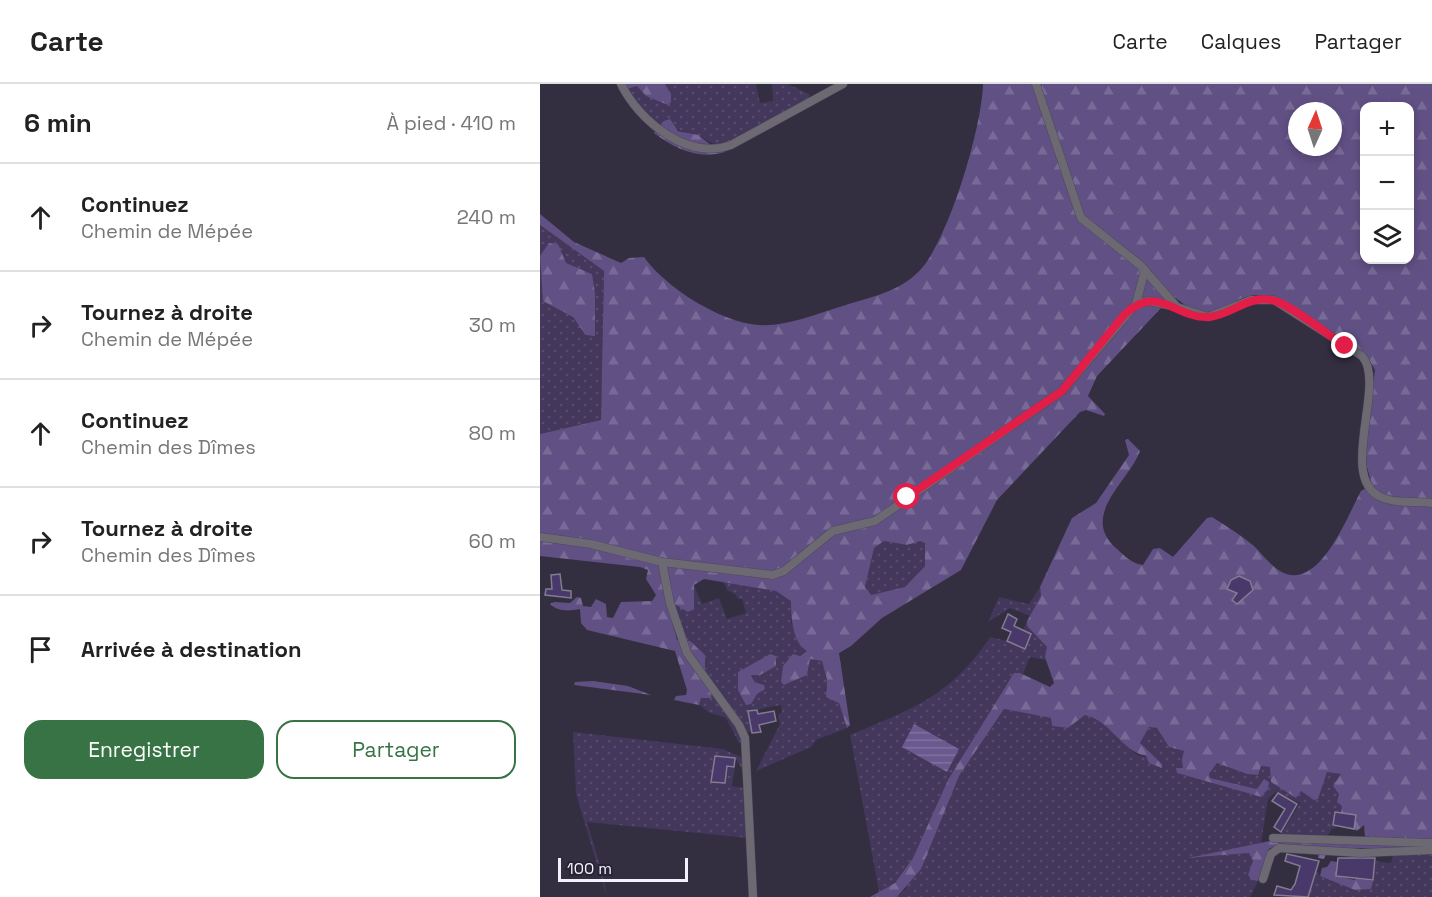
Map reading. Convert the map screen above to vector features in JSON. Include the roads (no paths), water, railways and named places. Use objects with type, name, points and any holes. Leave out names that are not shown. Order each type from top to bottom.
[{"type":"street","points":[[621,84],[639,113],[656,127],[682,141],[714,149],[731,145],[843,84]]},
{"type":"street","points":[[1035,84],[1081,218],[1145,270],[1177,307]]},
{"type":"street","points":[[540,537],[591,544],[662,562],[766,575],[784,571],[833,531],[875,521],[1062,391],[1136,304],[1145,270]]},
{"type":"street","points":[[1136,304],[1149,301],[1208,317],[1251,300],[1274,300],[1362,356],[1368,364],[1370,378],[1363,434],[1365,477],[1370,489],[1378,496],[1389,500],[1432,503]]},
{"type":"street","points":[[662,562],[670,603],[687,653],[740,725],[745,738],[753,897]]},
{"type":"street","points":[[1273,838],[1432,843]]},
{"type":"street","points":[[1263,879],[1271,854],[1279,848],[1360,853],[1432,849]]}]
